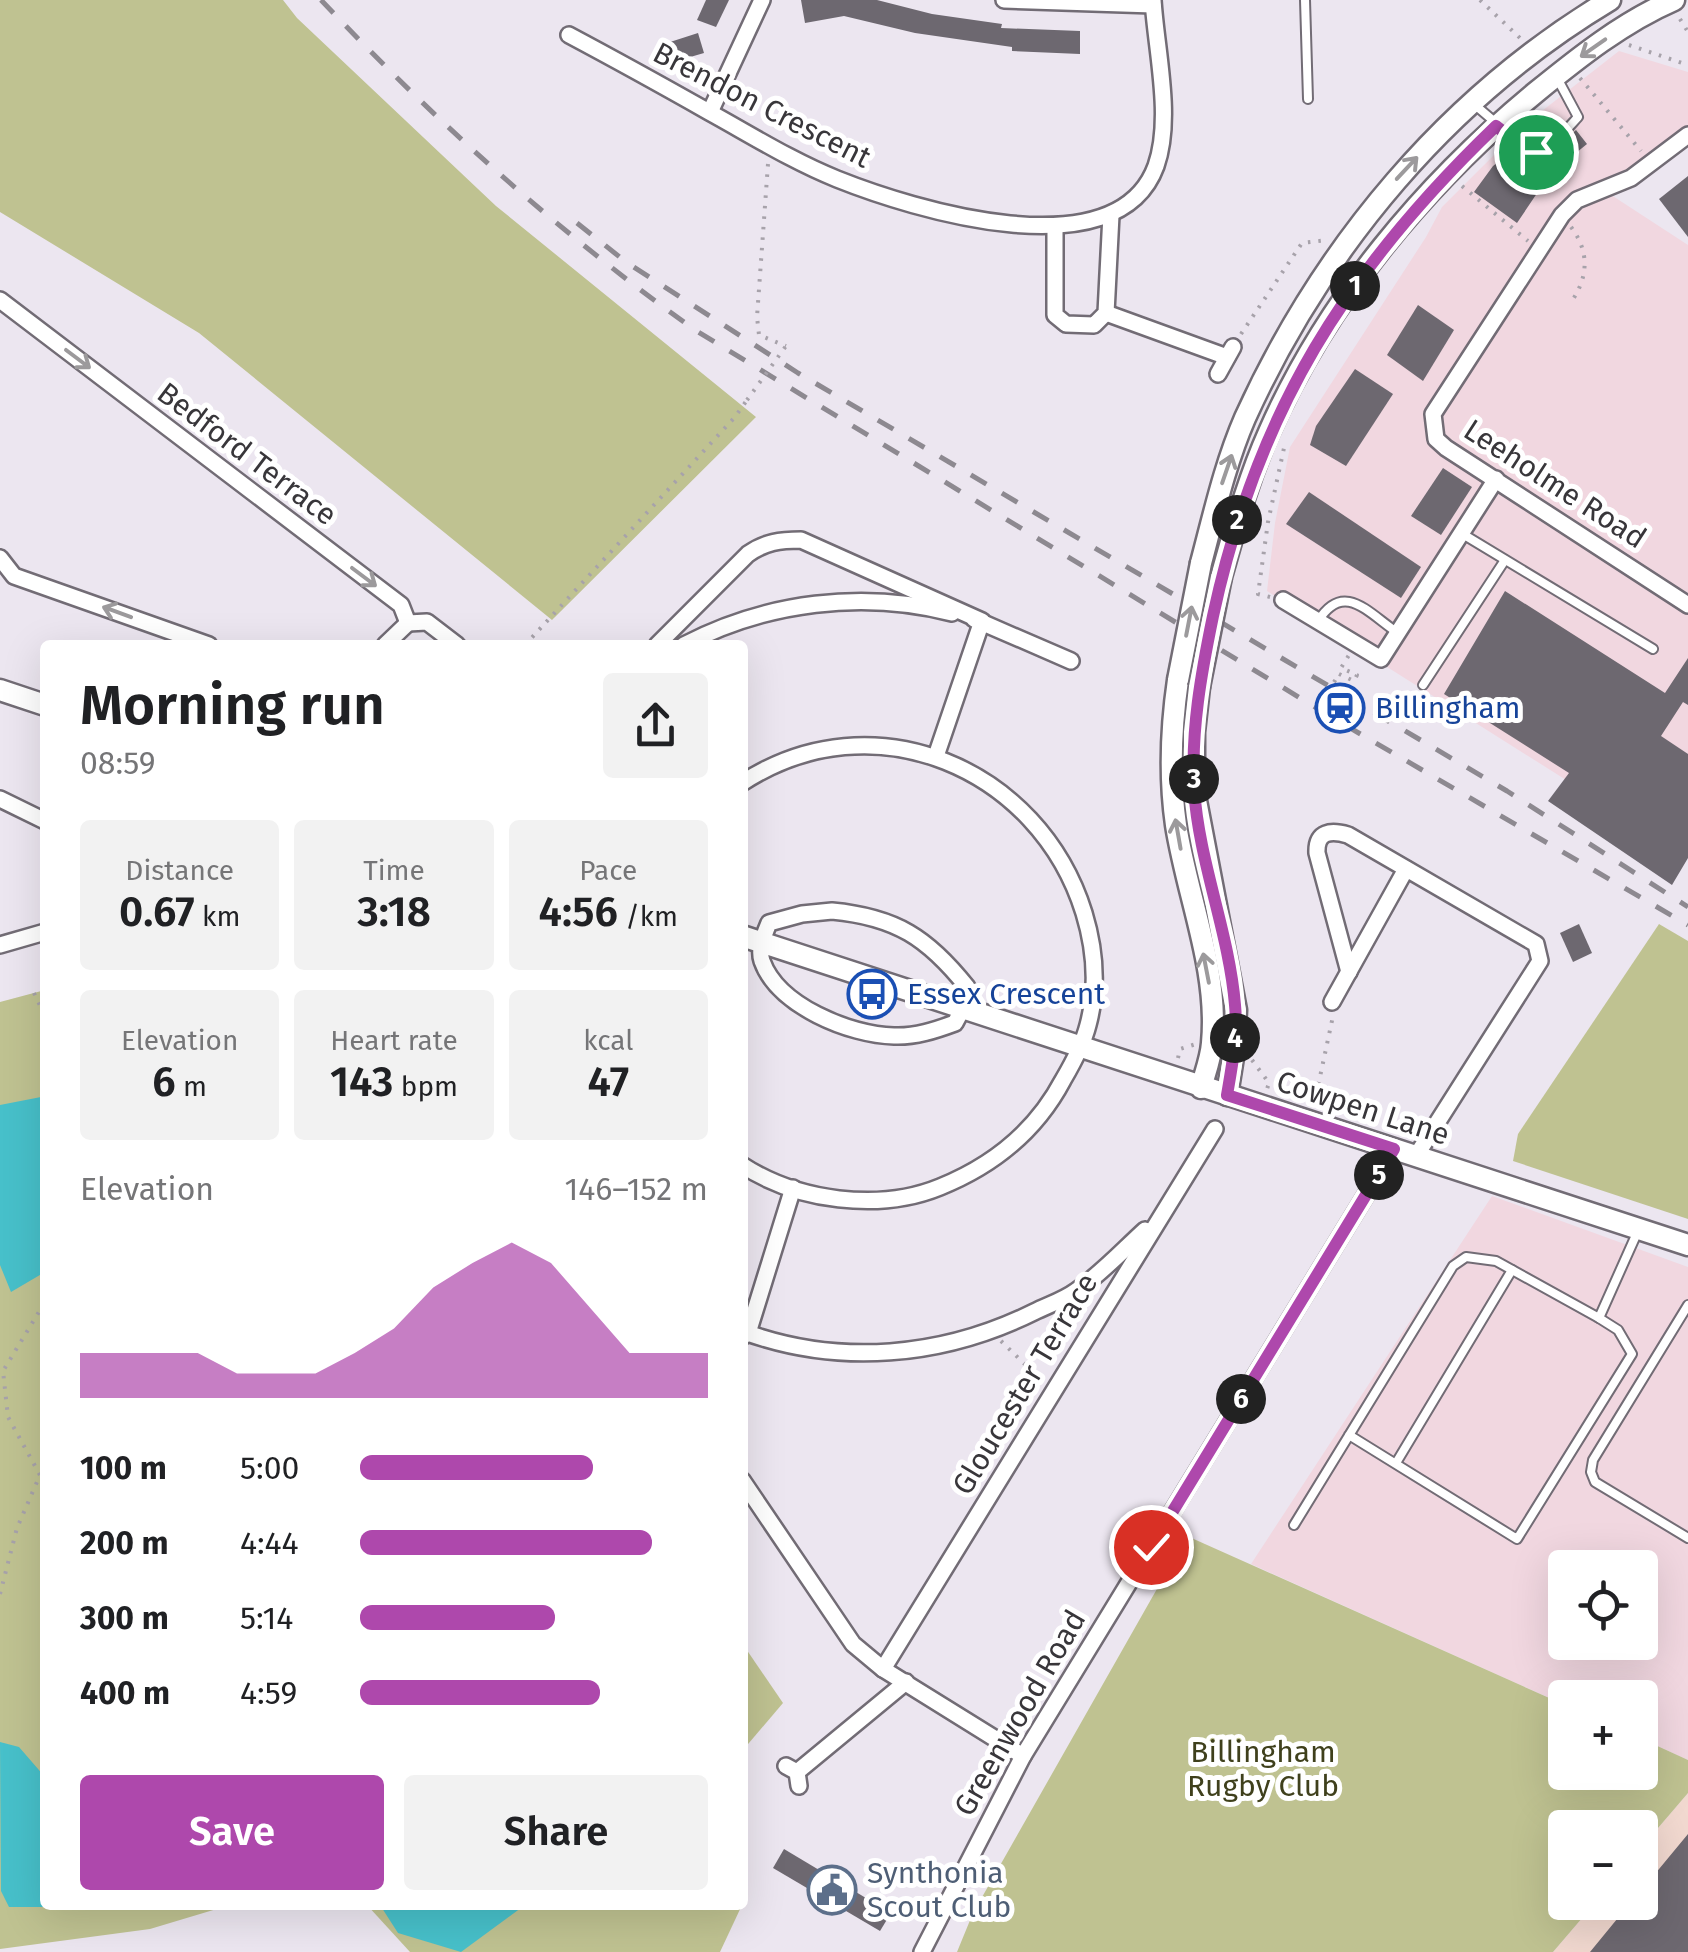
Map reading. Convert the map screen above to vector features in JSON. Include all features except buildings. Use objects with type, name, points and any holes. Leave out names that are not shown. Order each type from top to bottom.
[{"type":"street","points":[[710,112],[762,0]]},
{"type":"street","points":[[1004,0],[1153,3],[1164,123],[1162,144],[1155,170],[1125,205],[1111,215],[1106,313],[1094,325],[1066,324],[1055,315],[1054,226]]},
{"type":"street","points":[[1227,1095],[1236,1010],[1194,790],[1194,732],[1188,684],[1201,563],[1224,476],[1244,420],[1298,318],[1387,189],[1472,102],[1534,49],[1610,0]]},
{"type":"street","points":[[1201,1088],[1212,1048],[1214,1008],[1172,790],[1171,729],[1240,507],[1269,432],[1298,374],[1372,261],[1447,173],[1563,71],[1611,36],[1674,0]]},
{"type":"street","name":"Brendon Crescent","points":[[569,35],[770,147],[833,178],[898,201],[970,217],[1054,226],[1081,224],[1111,215]]},
{"type":"street","name":"Leeholme Road","points":[[1688,135],[1631,178],[1577,200],[1562,215],[1433,414],[1436,439],[1688,605]]},
{"type":"street","points":[[1346,244],[1372,261]]},
{"type":"street","name":"Bedford Terrace","points":[[0,300],[401,605],[408,623],[427,622],[450,640]]},
{"type":"street","points":[[1106,313],[1230,352],[1218,374]]},
{"type":"street","points":[[1283,600],[1381,658],[1496,479]]},
{"type":"street","points":[[662,640],[748,554],[761,545],[800,540],[1071,660]]},
{"type":"street","points":[[0,558],[14,576],[194,640]]},
{"type":"street","points":[[696,640],[745,620],[830,603],[902,604],[982,621]]},
{"type":"street","points":[[936,756],[982,621]]},
{"type":"street","points":[[390,640],[408,623]]},
{"type":"street","points":[[0,690],[40,703]]},
{"type":"street","points":[[748,780],[784,760],[816,752],[883,747],[936,756],[994,786],[1042,829],[1062,858],[1078,891],[1094,962],[1094,994],[1082,1046],[1049,1107],[1015,1142],[970,1174],[928,1192],[870,1201],[826,1197],[748,1169]]},
{"type":"street","points":[[0,798],[40,818]]},
{"type":"street","points":[[1348,972],[1317,843],[1322,835],[1333,831],[1348,835],[1536,944],[1540,961],[1416,1156]]},
{"type":"street","points":[[1332,1002],[1406,869]]},
{"type":"street","points":[[802,914],[866,914],[906,929],[942,955],[967,987],[963,1008],[955,1023],[929,1032],[894,1036],[843,1028],[800,1005],[774,980],[752,939],[769,924],[802,914]]},
{"type":"street","points":[[0,945],[40,933]]},
{"type":"street","name":"Cowpen Lane","points":[[752,939],[1688,1245]]},
{"type":"street","name":"Gloucester Terrace","points":[[883,1669],[1215,1129]]},
{"type":"street","name":"Greenwood Road","points":[[922,1952],[1023,1756],[1394,1149]]},
{"type":"street","points":[[748,1321],[794,1188]]},
{"type":"street","points":[[748,1334],[818,1351],[890,1353],[960,1343],[1075,1292],[1156,1220]]},
{"type":"street","points":[[1075,1292],[1099,1317]]},
{"type":"street","points":[[748,1489],[853,1644],[883,1669],[1023,1756]]},
{"type":"street","points":[[794,1775],[906,1682]]},
{"type":"lane","points":[[1306,0],[1308,99]]},
{"type":"lane","points":[[1472,102],[1529,152],[1536,152],[1560,137],[1578,117],[1563,71]]},
{"type":"lane","points":[[1462,534],[1653,650]]},
{"type":"lane","points":[[1423,685],[1505,560]]},
{"type":"lane","points":[[1318,621],[1328,605],[1350,600],[1398,633]]},
{"type":"lane","points":[[1599,1318],[1638,1228]]},
{"type":"lane","points":[[1294,1525],[1453,1266],[1466,1258],[1478,1257],[1512,1270],[1599,1318],[1618,1330],[1632,1354],[1517,1539],[1349,1436]]},
{"type":"lane","points":[[1396,1463],[1512,1270]]},
{"type":"lane","points":[[1688,1304],[1593,1460],[1591,1472],[1595,1482],[1688,1538]]},
{"type":"path","points":[[1480,0],[1534,49]]},
{"type":"path","points":[[1611,36],[1688,65]]},
{"type":"path","points":[[1563,71],[1651,163]]},
{"type":"path","points":[[530,640],[735,417],[786,346],[759,334],[757,317],[770,147]]},
{"type":"path","points":[[1447,173],[1538,250]]},
{"type":"path","points":[[1562,215],[1584,244],[1585,273],[1572,301]]},
{"type":"path","points":[[1230,352],[1302,243],[1316,239],[1346,244]]},
{"type":"path","points":[[1258,594],[1284,445]]},
{"type":"path","points":[[1334,705],[1324,700],[1339,674],[1354,681],[1356,676],[1341,668],[1356,644]]},
{"type":"path","points":[[34,993],[40,1006]]},
{"type":"path","points":[[1310,1121],[1334,1013],[1332,1002]]},
{"type":"path","points":[[0,1594],[16,1528],[40,1475],[8,1417],[3,1371],[40,1310]]},
{"type":"path","points":[[991,1331],[1053,1392]]},
{"type":"shaded area","points":[[1619,51],[1688,72],[1688,125],[1602,189],[1688,245],[1688,857],[1267,591],[1290,447],[1442,207],[1524,125]]},
{"type":"shaded area","points":[[1492,1196],[1688,1267],[1688,1760],[1658,1746],[1658,1680],[1548,1680],[1548,1697],[1251,1564]]},
{"type":"shaded area","points":[[1688,1793],[1688,1952],[1553,1952],[1580,1920],[1658,1920],[1658,1828]]},
{"type":"green space","points":[[0,0],[283,0],[297,18],[496,206],[756,417],[552,620],[199,333],[0,212]]},
{"type":"green space","points":[[1659,924],[1688,941],[1688,1219],[1513,1161],[1518,1134]]},
{"type":"green space","points":[[40,991],[40,1910],[213,1910],[150,1929],[0,1949],[0,1002]]},
{"type":"green space","name":"Billingham Rugby Club","points":[[1187,1536],[1548,1697],[1548,1790],[1658,1790],[1658,1746],[1688,1760],[1688,1793],[1658,1828],[1658,1810],[1548,1810],[1548,1920],[1580,1920],[1553,1952],[957,1952],[973,1913]]},
{"type":"green space","points":[[748,1652],[783,1703],[748,1744]]},
{"type":"green space","points":[[372,1910],[740,1910],[720,1952],[410,1952]]},
{"type":"water","points":[[40,1097],[40,1275],[11,1292],[0,1265],[0,1105]]},
{"type":"water","points":[[0,1742],[19,1747],[40,1771],[40,1907],[9,1907],[1,1891]]},
{"type":"water","points":[[383,1910],[518,1910],[461,1952],[398,1933]]},
{"type":"railway","points":[[321,0],[500,174],[595,254],[695,330],[1333,718],[1688,925]]},
{"type":"railway","points":[[577,223],[626,262],[798,373],[1507,791],[1688,907]]},
{"type":"place","name":"Billingham","points":[[1340,708]]},
{"type":"place","name":"Essex Crescent","points":[[872,994]]},
{"type":"place","name":"Synthonia Scout Club","points":[[832,1890]]},
{"type":"route","points":[[1151,1547],[1394,1149],[1227,1095],[1236,1010],[1233,980],[1199,828],[1194,790],[1194,732],[1198,687],[1240,507],[1269,432],[1298,374],[1372,261],[1416,208],[1496,126],[1529,152],[1536,152]]}]
